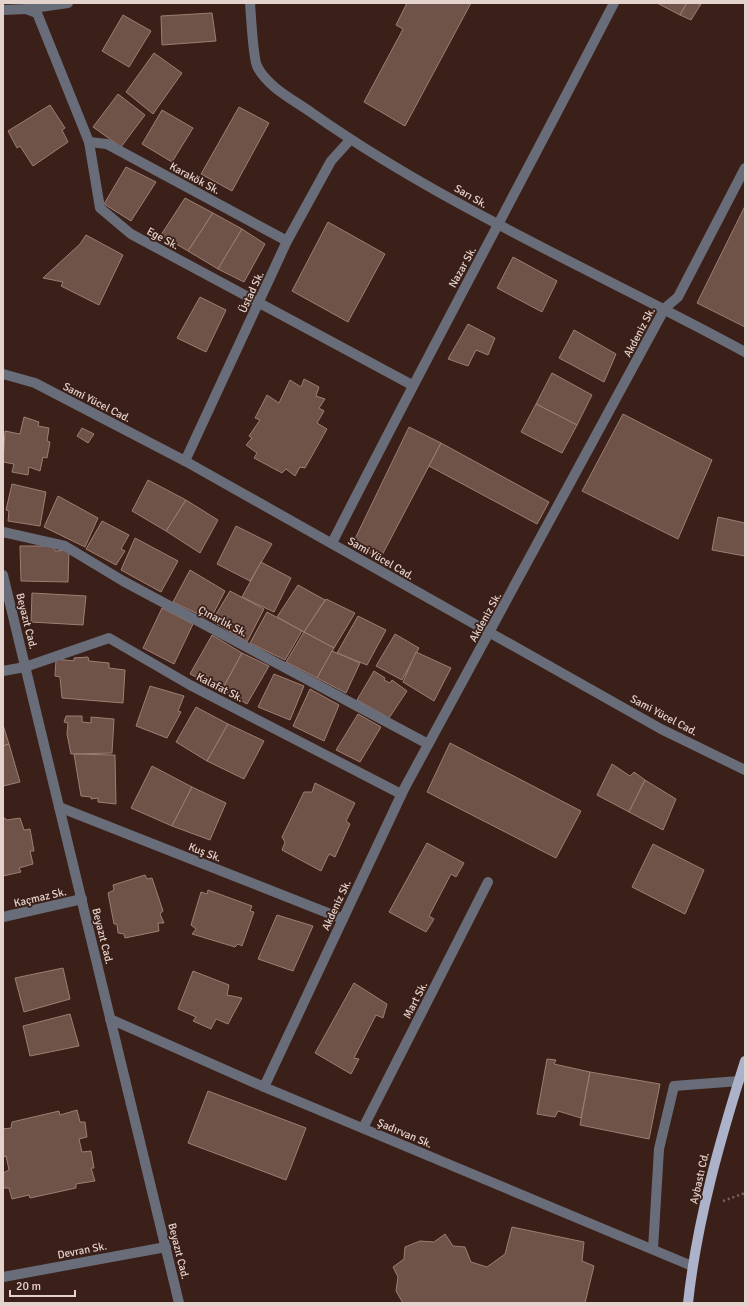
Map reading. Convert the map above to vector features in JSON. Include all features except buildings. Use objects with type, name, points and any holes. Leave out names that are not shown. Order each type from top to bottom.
[{"type":"main road","name":"Aybastı Cd.","points":[[688,1303],[692,1266],[713,1168],[745,1061]]},
{"type":"street","points":[[3,10],[26,9],[68,3]]},
{"type":"street","name":"Sarı Sk.","points":[[250,3],[256,66],[270,83],[350,140],[499,226],[665,308],[745,352]]},
{"type":"street","name":"Nazar Sk.","points":[[332,543],[412,385],[499,226],[614,3]]},
{"type":"street","name":"Ege Sk.","points":[[26,9],[38,14],[89,142],[100,208],[131,234],[412,385]]},
{"type":"street","name":"Üstad Sk.","points":[[185,461],[287,241],[331,161],[350,140]]},
{"type":"street","name":"Karakök Sk.","points":[[89,142],[107,144],[287,241]]},
{"type":"street","name":"Akdeniz Sk.","points":[[264,1087],[401,794],[490,633],[665,308],[678,297],[745,168]]},
{"type":"street","name":"Sami Yücel Cad.","points":[[3,374],[35,383],[185,461],[661,729],[745,770]]},
{"type":"street","name":"Çınarlık Sk.","points":[[3,532],[65,546],[123,581],[428,744]]},
{"type":"street","name":"Beyazıt Cad.","points":[[3,575],[179,1303]]},
{"type":"street","name":"Kalafat Sk.","points":[[3,671],[25,667],[109,638],[190,685],[401,794]]},
{"type":"street","name":"Kuş Sk.","points":[[59,807],[343,919]]},
{"type":"street","name":"Mart Sk.","points":[[363,1128],[488,882]]},
{"type":"street","name":"Kaçmaz Sk.","points":[[3,917],[82,899]]},
{"type":"street","name":"Şadırvan Sk.","points":[[110,1019],[264,1087],[692,1266]]},
{"type":"street","points":[[653,1249],[659,1149],[674,1086],[738,1081]]},
{"type":"street","name":"Devran Sk.","points":[[3,1277],[166,1247]]},
{"type":"path","points":[[705,1207],[745,1193]]}]
